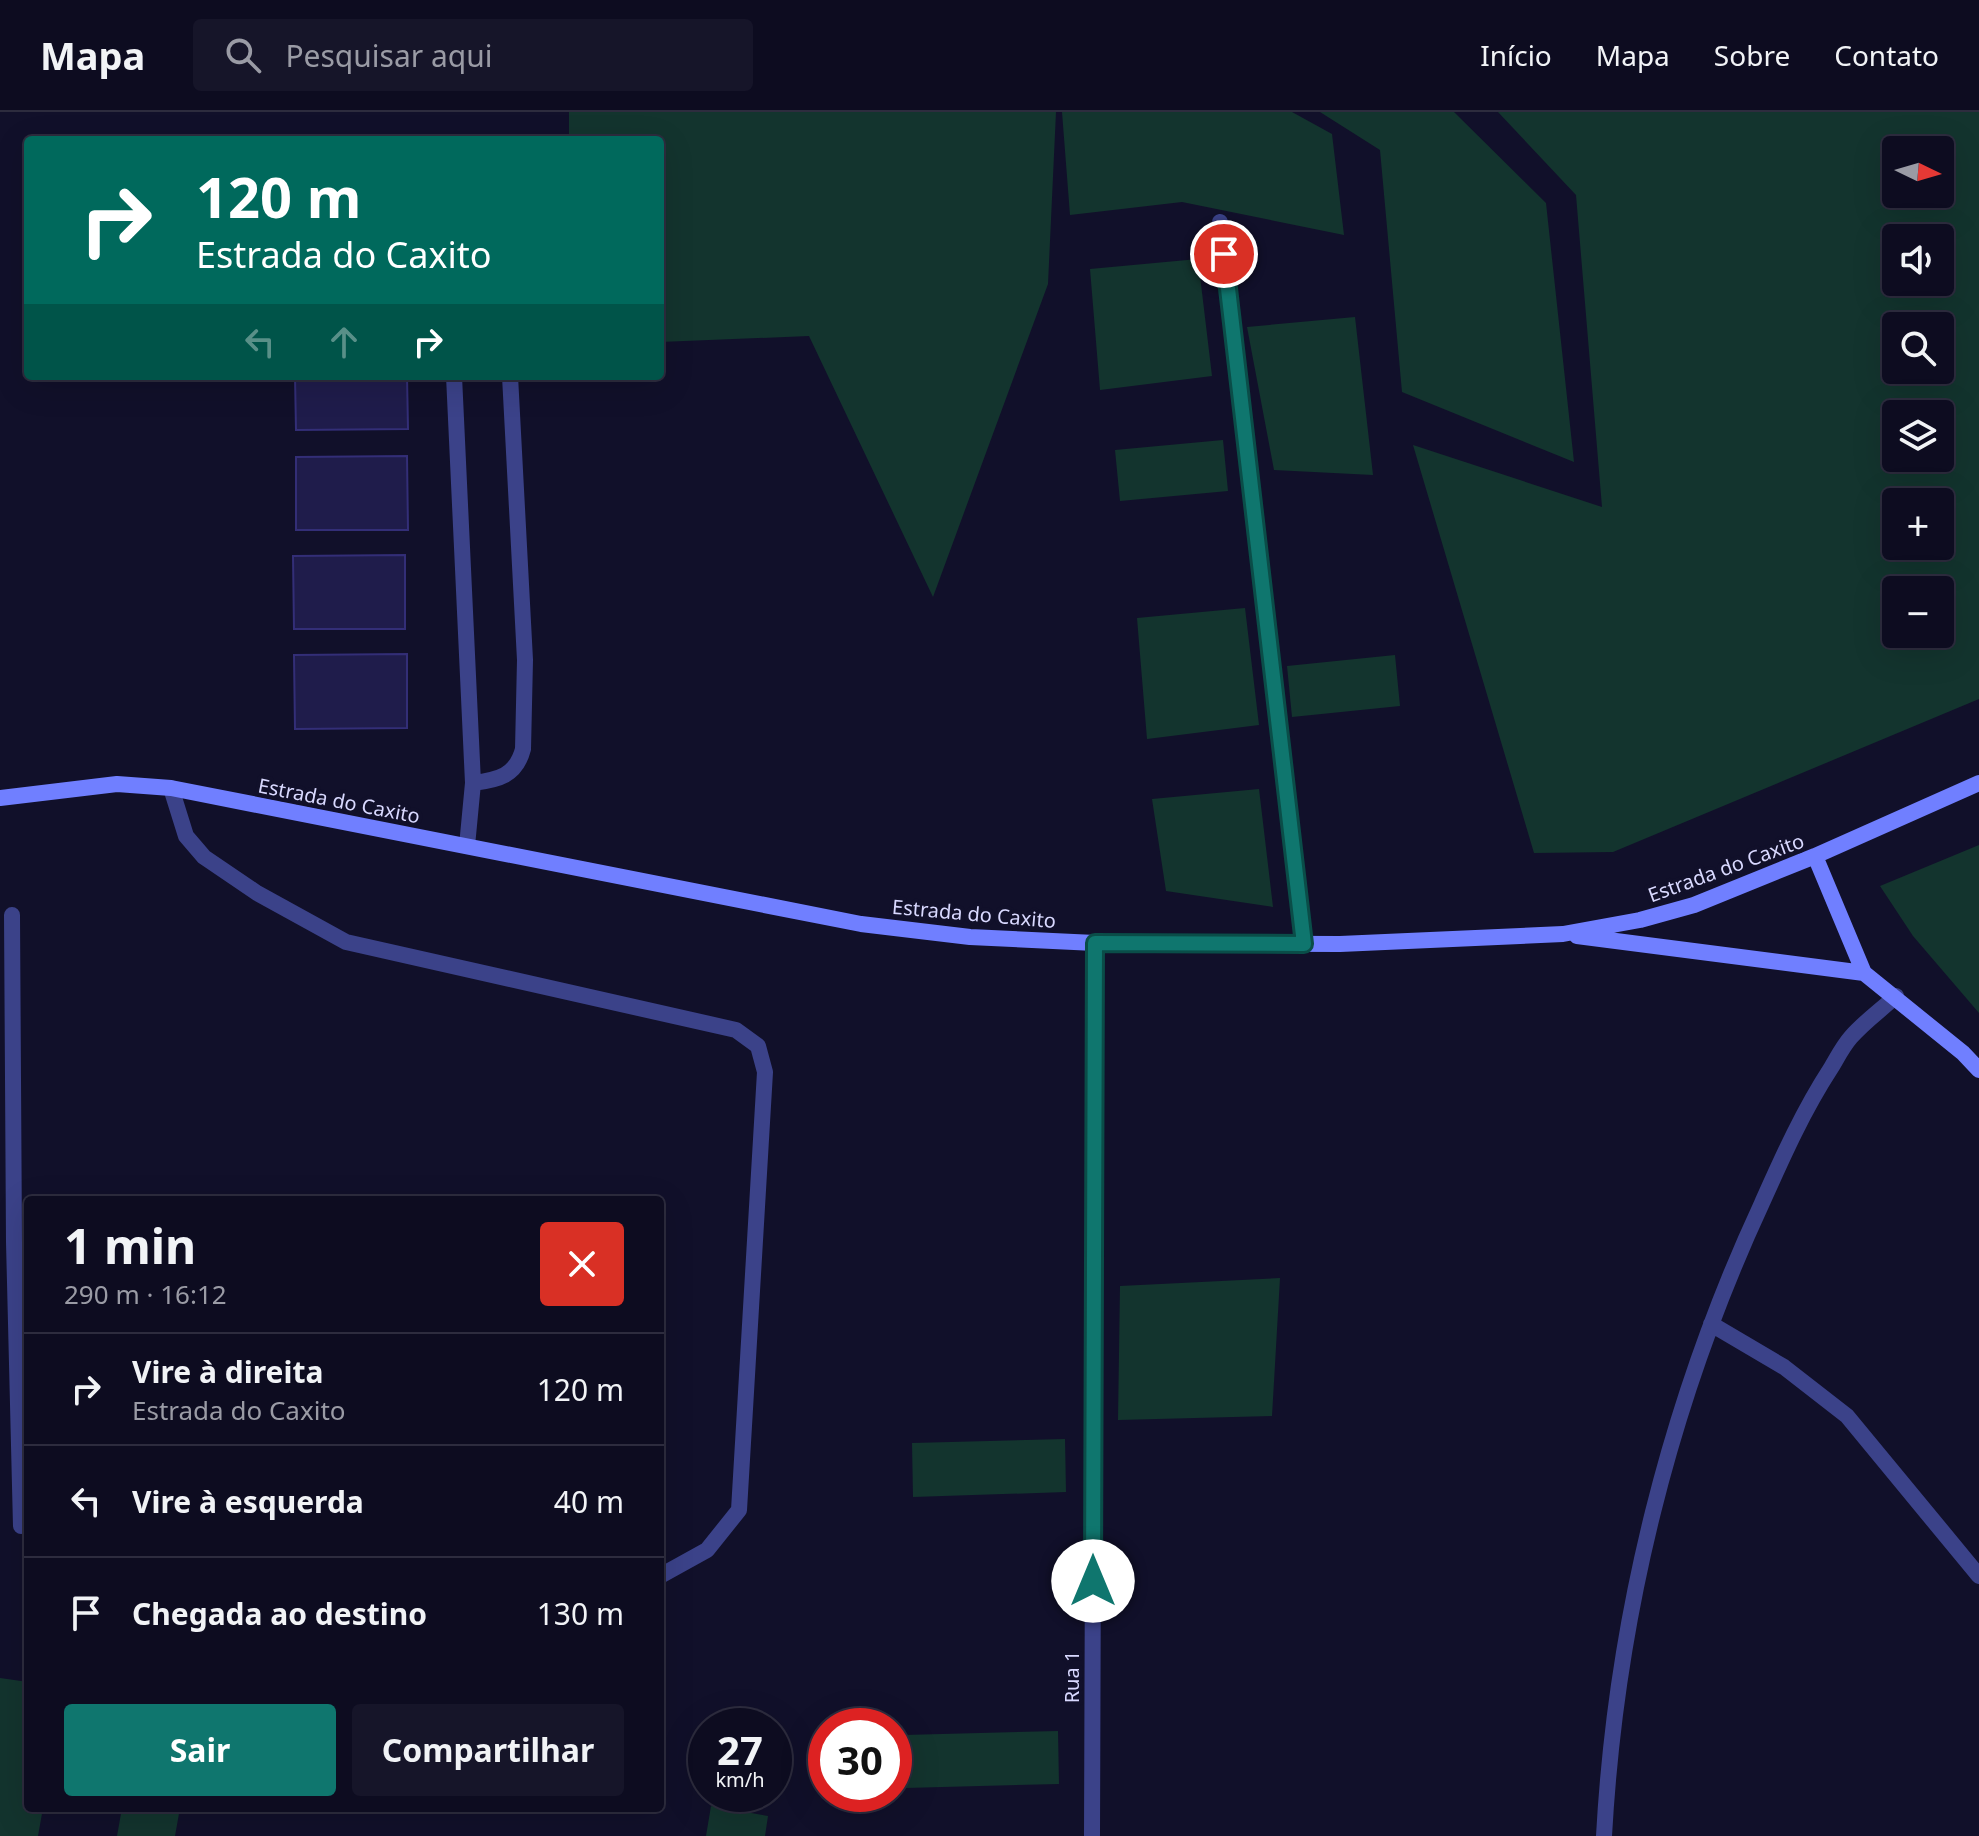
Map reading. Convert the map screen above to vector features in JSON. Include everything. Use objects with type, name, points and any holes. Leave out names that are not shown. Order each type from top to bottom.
[{"type":"main road","name":"Estrada do Caxito","points":[[0,798],[117,784],[171,788],[861,924],[970,937],[1095,943],[1304,944],[1563,934],[1640,920],[1694,905],[1815,856],[1979,783]]},
{"type":"main road","points":[[1815,856],[1864,973]]},
{"type":"main road","points":[[1563,934],[1864,973],[1896,996],[1979,1070]]},
{"type":"street","points":[[1220,222],[1304,944]]},
{"type":"street","points":[[454,380],[473,783],[467,846]]},
{"type":"street","points":[[473,783],[496,781],[508,773],[519,762],[523,749],[525,660],[510,380]]},
{"type":"street","points":[[171,788],[186,836],[204,857],[257,893],[346,942],[736,1030],[758,1046],[765,1072],[739,1510],[707,1550],[664,1574]]},
{"type":"street","points":[[12,915],[7,1244],[21,1526]]},
{"type":"street","name":"Rua 1","points":[[1092,1836],[1095,943]]},
{"type":"street","points":[[1604,1836],[1608,1766],[1642,1555],[1675,1430],[1711,1324],[1736,1260],[1806,1106],[1849,1039],[1896,996]]},
{"type":"street","points":[[1711,1324],[1784,1367],[1847,1416],[1979,1576]]},
{"type":"green space","points":[[569,112],[1056,112],[1048,284],[933,597],[809,336],[664,342],[664,136],[569,136]]},
{"type":"green space","points":[[1062,112],[1292,112],[1332,134],[1344,235],[1182,202],[1070,215]]},
{"type":"green space","points":[[1320,112],[1454,112],[1546,203],[1574,462],[1402,392],[1380,150]]},
{"type":"green space","points":[[1498,112],[1979,112],[1979,699],[1613,852],[1534,853],[1413,445],[1602,507],[1576,195]]},
{"type":"green space","points":[[1198,259],[1212,376],[1100,390],[1090,269]]},
{"type":"green space","points":[[1355,317],[1373,475],[1274,470],[1247,327]]},
{"type":"green space","points":[[1223,440],[1228,491],[1120,501],[1115,450]]},
{"type":"green space","points":[[1245,608],[1259,725],[1147,739],[1137,618]]},
{"type":"green space","points":[[1395,655],[1400,706],[1292,717],[1287,666]]},
{"type":"green space","points":[[1259,789],[1273,907],[1166,891],[1152,799]]},
{"type":"green space","points":[[1979,845],[1979,1013],[1913,936],[1880,886]]},
{"type":"green space","points":[[1280,1278],[1272,1416],[1118,1420],[1120,1286]]},
{"type":"green space","points":[[1065,1439],[1066,1492],[913,1497],[912,1443]]},
{"type":"green space","points":[[0,1678],[24,1681],[24,1812],[42,1812],[38,1836],[0,1836]]},
{"type":"green space","points":[[1058,1731],[1059,1784],[912,1788],[912,1735]]},
{"type":"green space","points":[[121,1812],[179,1812],[175,1836],[117,1836]]},
{"type":"green space","points":[[710,1812],[745,1812],[768,1816],[765,1836],[706,1836]]},
{"type":"building","points":[[295,380],[407,380],[408,429],[296,430]]},
{"type":"building","points":[[407,456],[408,530],[296,530],[296,457]]},
{"type":"building","points":[[405,555],[405,629],[294,629],[293,556]]},
{"type":"building","points":[[407,654],[407,728],[295,729],[294,655]]},
{"type":"route","points":[[1093,1581],[1095,943],[1304,944],[1224,254]]}]
